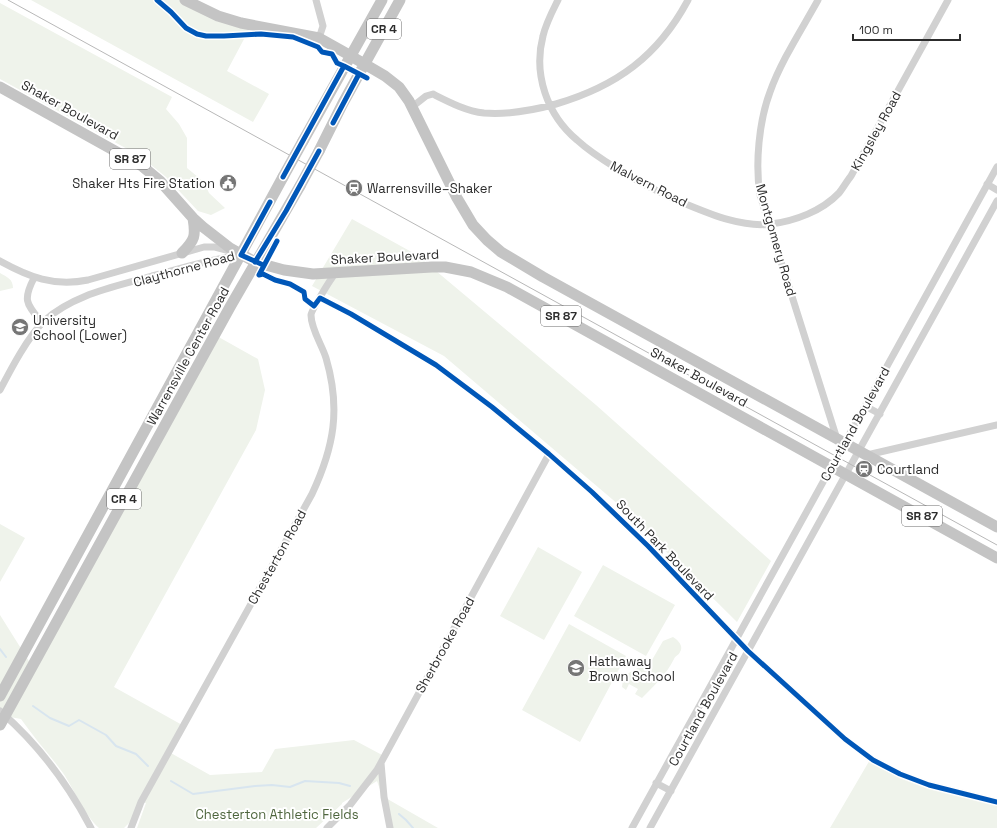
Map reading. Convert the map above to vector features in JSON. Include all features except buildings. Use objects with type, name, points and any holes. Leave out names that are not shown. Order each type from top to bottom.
[{"type":"main road","name":"Shaker Boulevard","points":[[186,0],[218,16],[241,23],[319,38],[351,55],[393,82],[404,94],[412,107],[462,208],[480,233],[498,249],[529,269],[997,527]]},
{"type":"main road","name":"Warrensville Center Road","points":[[0,696],[283,177],[382,0]]},
{"type":"main road","name":"Warrensville Center Road","points":[[2,717],[255,262],[300,186],[400,0]]},
{"type":"main road","name":"Shaker Boulevard","points":[[0,87],[142,166],[166,187],[193,218],[224,244],[255,262],[305,274],[335,274],[432,267],[458,269],[483,276],[507,287],[997,558]]},
{"type":"main road","points":[[182,254],[190,245],[194,237],[195,230],[193,218]]},
{"type":"street","points":[[316,0],[323,26],[319,38]]},
{"type":"street","name":"Malvern Road","points":[[558,0],[543,37],[540,56],[541,75],[544,91],[550,106],[557,118],[576,140],[611,165],[648,186],[696,208],[732,220],[756,225],[770,225]]},
{"type":"street","points":[[412,107],[426,96],[433,94],[458,106],[484,113],[510,112],[550,106],[572,100],[613,81],[632,68],[662,39],[688,0]]},
{"type":"street","name":"Montgomery Road","points":[[818,0],[770,92],[763,117],[759,148],[758,177],[760,195],[841,441]]},
{"type":"street","name":"Kingsley Road","points":[[770,225],[793,220],[812,212],[827,203],[840,192],[851,176],[948,0]]},
{"type":"street","name":"Courtland Boulevard","points":[[632,828],[832,467],[841,441],[865,406],[997,167]]},
{"type":"street","points":[[987,184],[997,190]]},
{"type":"street","name":"Courtland Boulevard","points":[[650,828],[846,474],[863,453],[880,414],[997,200]]},
{"type":"street","name":"Claythorne Road","points":[[0,261],[34,278],[76,282],[88,280],[204,247],[211,246],[221,248],[241,255]]},
{"type":"street","name":"Claythorne Road","points":[[0,390],[17,359],[42,323],[77,299],[208,261],[241,255]]},
{"type":"street","name":"Chesterton Road","points":[[131,828],[145,796],[323,471],[332,437],[335,409],[332,378],[325,356],[312,325],[310,313],[327,284],[335,274]]},
{"type":"street","points":[[34,278],[27,296],[31,308],[42,323]]},
{"type":"street","name":"South Park Boulevard","points":[[320,298],[351,314],[436,365],[492,407],[549,454],[592,492],[648,546],[748,651],[826,723],[873,760],[900,774],[929,785],[997,802]]},
{"type":"street","points":[[865,406],[880,414]]},
{"type":"street","points":[[863,453],[997,425]]},
{"type":"street","name":"Sherbrooke Road","points":[[327,828],[359,795],[381,764],[549,454]]},
{"type":"street","points":[[2,717],[36,747],[57,772],[70,790],[91,828]]},
{"type":"street","points":[[381,764],[384,797],[390,828]]},
{"type":"street","points":[[656,783],[671,791]]},
{"type":"green space","points":[[31,0],[185,0],[251,26],[227,71],[269,94],[253,122]]},
{"type":"green space","points":[[0,3],[172,97],[166,109],[179,124],[187,138],[187,168],[204,182],[209,193],[225,208],[211,215],[198,211],[166,177],[140,156],[0,79]]},
{"type":"green space","points":[[352,219],[417,255],[596,405],[771,561],[737,622],[619,505],[444,356],[312,286]]},
{"type":"green space","points":[[0,273],[11,280],[13,288],[0,291]]},
{"type":"green space","name":"Chesterton Athletic Fields","points":[[215,335],[258,359],[265,390],[256,430],[114,687],[184,726],[169,752],[210,775],[262,772],[275,749],[354,740],[384,756],[384,797],[438,828],[393,828],[377,781],[342,803],[316,828],[137,828],[146,803],[139,801],[131,821],[124,828],[99,828],[84,810],[63,773],[21,719],[5,716],[0,711],[0,615],[32,666]]},
{"type":"green space","points":[[0,524],[25,538],[0,582]]},
{"type":"green space","points":[[538,547],[582,572],[544,640],[500,616]]},
{"type":"green space","points":[[603,565],[675,605],[646,656],[574,616]]},
{"type":"green space","points":[[569,624],[626,656],[580,742],[522,710]]},
{"type":"green space","points":[[673,637],[681,645],[681,650],[664,675],[642,698],[635,694],[638,689],[629,684],[626,690],[622,687],[623,680],[627,674],[652,660],[663,641]]},
{"type":"green space","points":[[871,758],[900,774],[997,802],[997,828],[830,828]]},
{"type":"waterway","points":[[0,649],[6,657]]},
{"type":"waterway","points":[[33,706],[50,718],[69,726],[79,720],[106,735],[116,746],[136,754],[148,766]]},
{"type":"waterway","points":[[171,781],[193,794],[255,786],[272,785],[290,787],[305,781],[339,783],[350,786]]},
{"type":"waterway","points":[[399,814],[413,828]]},
{"type":"tram line","points":[[8,0],[997,545]]},
{"type":"cycle path","points":[[157,0],[186,28],[197,34],[206,36],[261,34],[293,37],[318,47],[322,52],[332,54],[337,63],[367,78]]},
{"type":"cycle path","points":[[283,177],[344,66]]},
{"type":"cycle path","points":[[333,123],[359,74]]},
{"type":"cycle path","points":[[255,262],[286,211],[319,151]]},
{"type":"cycle path","points":[[261,264],[241,255],[270,202]]},
{"type":"cycle path","points":[[277,241],[259,275],[263,274],[275,280],[290,284],[304,292],[305,299],[314,306],[320,298],[351,314],[436,365],[492,407],[592,492],[648,546],[748,651],[845,739],[873,760],[900,774],[929,785],[997,802]]},
{"type":"place","name":"Shaker Hts Fire Station","points":[[228,183]]},
{"type":"place","name":"Warrensville–Shaker","points":[[354,188]]},
{"type":"place","name":"University School (Lower)","points":[[20,327]]},
{"type":"place","name":"Courtland","points":[[864,469]]},
{"type":"place","name":"Hathaway Brown School","points":[[576,668]]}]
